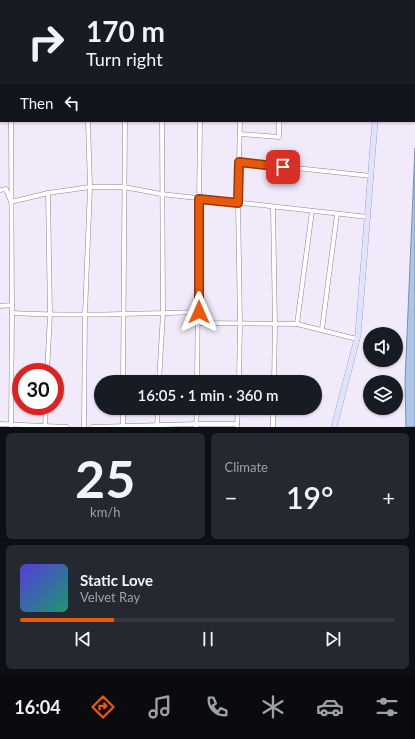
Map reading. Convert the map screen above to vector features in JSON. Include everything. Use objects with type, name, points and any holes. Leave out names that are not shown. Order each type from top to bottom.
[{"type":"street","points":[[11,122],[11,426]]},
{"type":"street","points":[[84,427],[85,314],[90,187],[88,122]]},
{"type":"street","points":[[123,375],[125,122]]},
{"type":"street","points":[[159,375],[163,313],[161,194],[162,122]]},
{"type":"street","points":[[197,375],[200,122]]},
{"type":"street","points":[[239,375],[240,324],[238,203],[240,122]]},
{"type":"street","points":[[240,134],[279,137],[279,122]]},
{"type":"street","points":[[334,427],[357,339],[375,122]]},
{"type":"street","points":[[239,162],[371,176]]},
{"type":"street","points":[[11,202],[48,193],[90,187],[124,187],[199,199],[368,217]]},
{"type":"street","points":[[0,190],[6,189],[11,202]]},
{"type":"street","points":[[47,363],[50,314],[48,193]]},
{"type":"street","points":[[273,207],[275,324],[274,375]]},
{"type":"street","points":[[297,324],[312,211]]},
{"type":"street","points":[[322,330],[337,214]]},
{"type":"street","points":[[0,306],[12,305]]},
{"type":"street","points":[[12,313],[124,314],[199,312]]},
{"type":"street","points":[[198,323],[297,324],[357,339]]},
{"type":"street","points":[[45,427],[46,415]]},
{"type":"street","points":[[123,415],[123,426]]},
{"type":"street","points":[[157,426],[158,415]]},
{"type":"street","points":[[196,425],[197,415]]},
{"type":"street","points":[[92,427],[196,425],[237,426],[238,415]]},
{"type":"street","points":[[272,427],[273,415]]},
{"type":"street","points":[[0,424],[11,426],[67,427]]},
{"type":"water","points":[[415,148],[415,427],[406,427],[405,382]]},
{"type":"route","points":[[199,312],[199,199],[238,203],[239,162],[283,167]]}]
